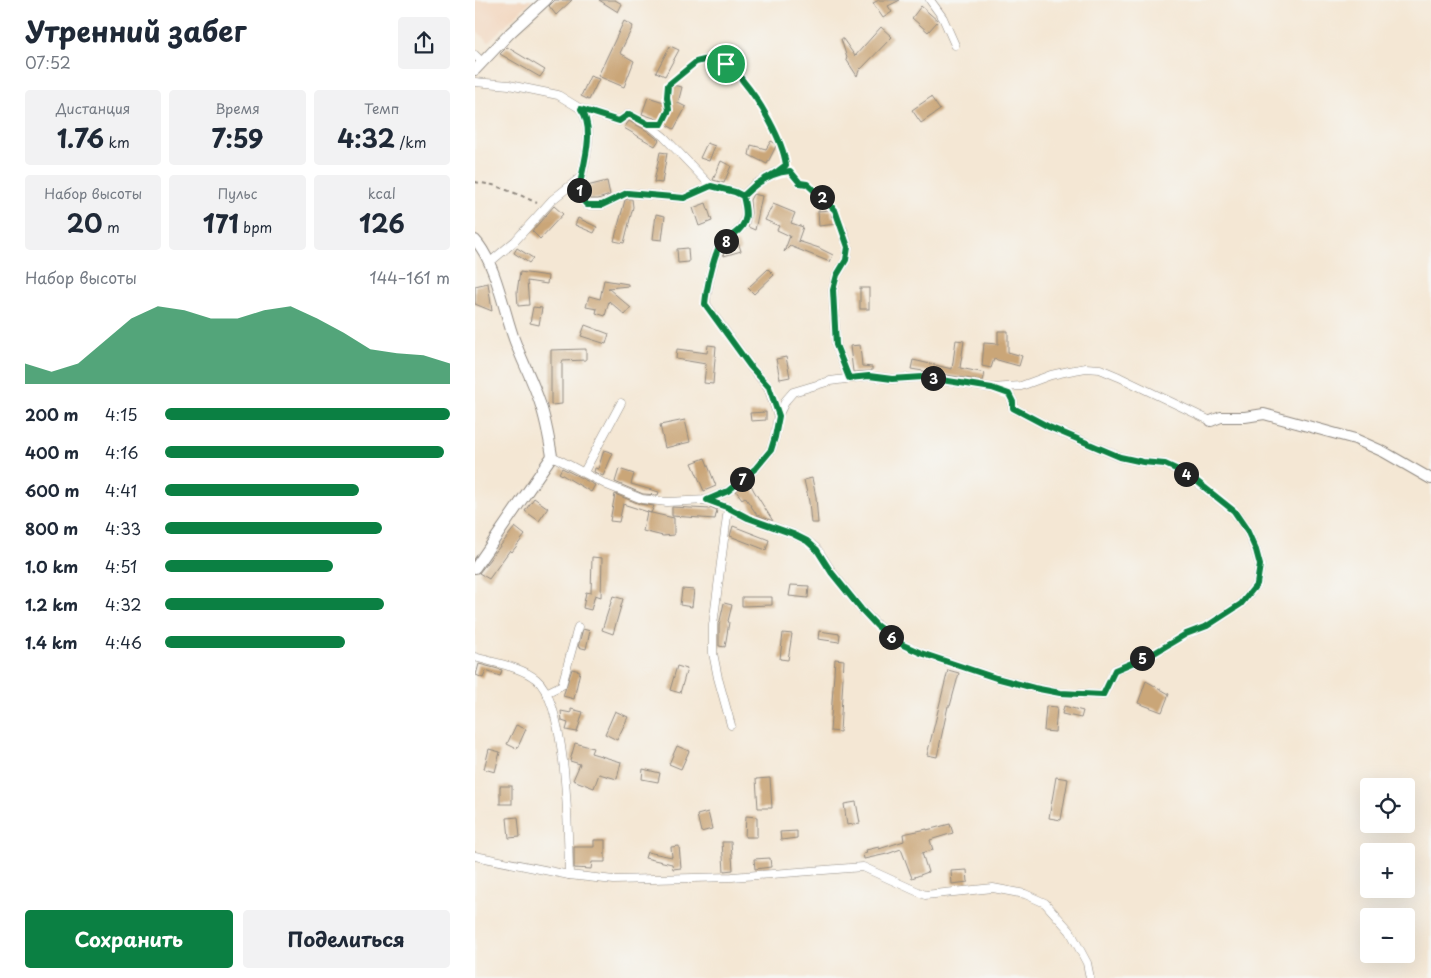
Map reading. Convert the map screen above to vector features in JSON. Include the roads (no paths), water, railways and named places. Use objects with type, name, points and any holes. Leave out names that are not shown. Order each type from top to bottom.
[{"type":"street","points":[[477,62],[546,0]]},
{"type":"street","points":[[930,0],[943,18],[955,45]]},
{"type":"street","points":[[475,82],[509,85],[558,95],[581,109],[619,121],[629,114],[648,124],[664,137],[711,186],[743,196],[747,211],[745,221],[740,230],[721,244],[712,269],[705,304],[750,366],[769,387],[779,416]]},
{"type":"street","points":[[581,109],[585,115],[589,144],[578,195],[587,205],[602,205],[627,193],[684,198],[711,186]]},
{"type":"street","points":[[743,196],[755,185],[778,171]]},
{"type":"street","points":[[489,263],[515,241],[552,200],[581,177]]},
{"type":"street","points":[[843,230],[848,247],[846,260],[837,275],[833,290],[836,345],[849,378]]},
{"type":"street","points":[[475,240],[481,246],[489,263],[514,338],[540,402],[552,456],[475,568]]},
{"type":"street","points":[[992,388],[1021,386],[1051,375],[1077,369],[1100,369],[1119,376],[1211,420],[1221,417],[1245,417],[1264,414],[1355,440],[1384,452],[1431,479]]},
{"type":"street","points":[[552,456],[607,485],[642,499],[667,502],[707,500],[728,491],[756,468],[771,450],[779,416],[786,400],[793,392],[830,381],[849,378],[869,376],[892,379],[923,377],[992,388],[1009,394],[1013,402],[1013,408],[1049,427],[1120,457],[1165,464],[1189,475],[1234,511],[1247,530],[1260,565],[1257,584],[1241,604],[1207,626],[1186,634],[1151,655],[1115,670],[1103,695],[1060,693],[996,678],[921,653],[903,645],[877,626],[861,609],[831,572],[817,550],[807,541],[707,500]]},
{"type":"street","points":[[584,472],[621,403]]},
{"type":"street","points":[[729,508],[713,617],[713,653],[717,678],[731,725]]},
{"type":"street","points":[[546,693],[562,685],[578,627]]},
{"type":"street","points":[[475,657],[518,670],[534,678],[541,684],[546,693],[555,718],[561,744],[565,781],[569,875]]},
{"type":"street","points":[[475,856],[569,875],[615,880],[732,877],[863,867],[925,895],[993,888],[1025,894],[1045,903],[1070,932],[1087,963],[1089,978]]}]
